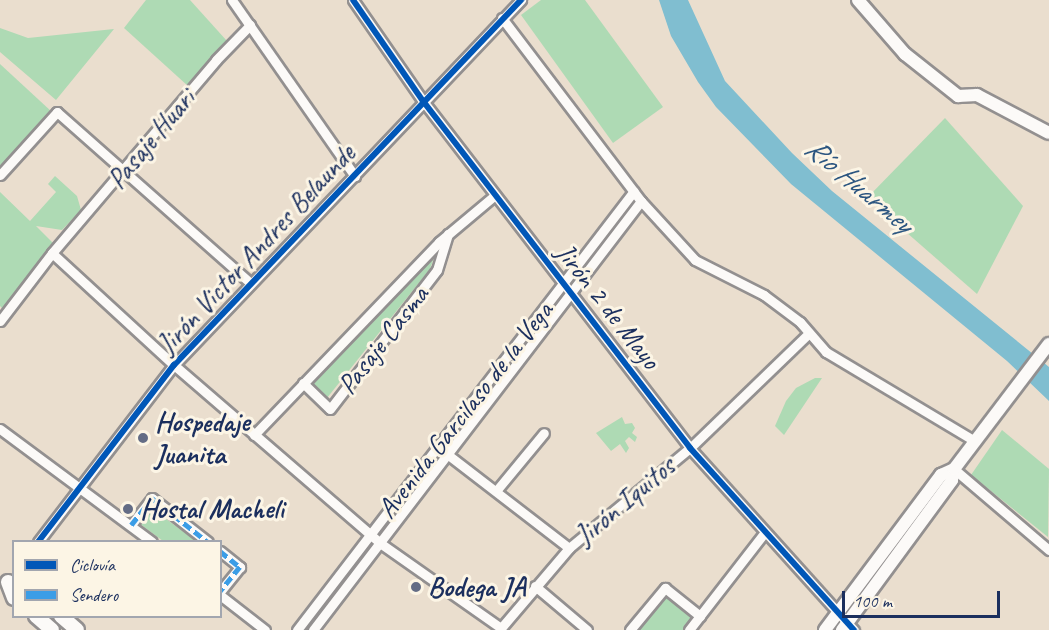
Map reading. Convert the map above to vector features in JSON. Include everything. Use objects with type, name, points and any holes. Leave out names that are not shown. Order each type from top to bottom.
[{"type":"main road","points":[[38,618],[52,630]]},
{"type":"main road","points":[[63,618],[77,630]]},
{"type":"street","points":[[232,0],[355,176]]},
{"type":"street","name":"Jirón 2 de Mayo","points":[[353,0],[423,101],[690,448],[838,613],[848,628]]},
{"type":"street","name":"Jirón Victor Andres Belaunde","points":[[40,540],[174,365],[521,0]]},
{"type":"street","points":[[858,0],[905,54],[958,96],[977,95],[1049,133]]},
{"type":"street","points":[[502,18],[641,201],[695,260],[764,296],[808,333],[826,352],[975,441]]},
{"type":"street","name":"Pasaje Huari","points":[[0,321],[52,253],[216,60],[250,25]]},
{"type":"street","points":[[0,175],[57,112],[250,283]]},
{"type":"street","name":"Avenida Garcilaso de la Vega","points":[[297,630],[634,191]]},
{"type":"street","name":"Pasaje Casma","points":[[254,435],[448,234],[495,195]]},
{"type":"street","name":"Avenida Garcilaso de la Vega","points":[[313,630],[641,201]]},
{"type":"street","name":"Pasaje Casma","points":[[303,383],[330,409],[437,270],[448,234]]},
{"type":"street","points":[[52,253],[174,365],[380,543],[501,629]]},
{"type":"street","name":"Jirón Iquitos","points":[[501,629],[569,548],[690,448],[808,333]]},
{"type":"street","points":[[848,628],[952,480],[954,469],[1046,348]]},
{"type":"street","points":[[0,429],[81,486],[150,540]]},
{"type":"street","points":[[496,491],[544,433]]},
{"type":"street","points":[[447,454],[569,548]]},
{"type":"street","points":[[954,469],[1049,550]]},
{"type":"street","points":[[825,630],[941,475],[954,469]]},
{"type":"street","points":[[131,525],[152,498],[205,540]]},
{"type":"street","points":[[689,630],[765,532]]},
{"type":"street","points":[[222,553],[240,567],[222,590]]},
{"type":"street","points":[[536,586],[587,630]]},
{"type":"street","points":[[630,630],[665,588],[700,616]]},
{"type":"street","points":[[222,595],[265,630]]},
{"type":"green space","points":[[146,0],[190,0],[227,41],[188,86],[124,28]]},
{"type":"green space","points":[[541,0],[585,0],[663,107],[613,143],[521,15]]},
{"type":"green space","points":[[0,28],[28,38],[114,29],[56,100],[0,52]]},
{"type":"green space","points":[[0,64],[52,112],[0,168]]},
{"type":"green space","points":[[945,118],[1023,206],[977,294],[867,198]]},
{"type":"green space","points":[[55,176],[77,196],[81,210],[62,230],[36,226],[54,244],[5,311],[0,306],[0,192],[30,221],[56,192],[48,184]]},
{"type":"green space","points":[[435,255],[430,269],[327,398],[313,384]]},
{"type":"green space","points":[[815,378],[822,378],[784,435],[775,426],[786,401],[796,388]]},
{"type":"green space","points":[[622,417],[625,424],[632,423],[635,428],[632,433],[637,437],[635,442],[629,437],[625,441],[629,448],[626,453],[620,444],[611,451],[596,433]]},
{"type":"green space","points":[[1002,430],[1049,469],[1048,537],[971,475]]},
{"type":"green space","points":[[151,508],[195,540],[162,540],[140,524]]},
{"type":"green space","points":[[664,595],[692,618],[684,630],[637,630]]},
{"type":"water","name":"Río Huarmey","points":[[659,0],[688,0],[725,81],[792,153],[832,191],[1049,367],[1049,401],[1007,361],[791,184],[716,107],[698,82],[671,36]]},
{"type":"marked path","points":[[131,525],[152,498],[205,540]]},
{"type":"marked path","points":[[222,553],[240,567],[222,590]]},
{"type":"cycle path","points":[[353,0],[423,101],[690,448],[854,630]]},
{"type":"cycle path","points":[[40,540],[174,365],[521,0]]},
{"type":"place","name":"Hospedaje Juanita","points":[[143,438]]},
{"type":"place","name":"Hostal Macheli","points":[[128,509]]},
{"type":"place","name":"Bodega JA","points":[[416,587]]}]
